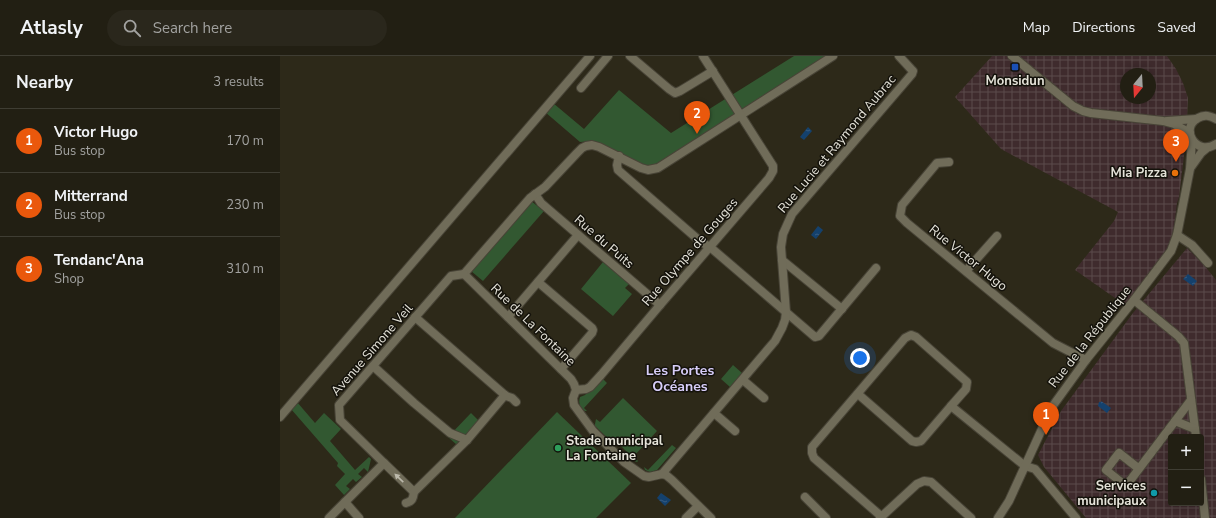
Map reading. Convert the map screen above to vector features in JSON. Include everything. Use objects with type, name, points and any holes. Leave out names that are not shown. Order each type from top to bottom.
[{"type":"street","points":[[280,417],[590,56]]},
{"type":"street","points":[[581,88],[608,56]]},
{"type":"street","points":[[630,56],[669,89],[675,92],[680,91],[713,71]]},
{"type":"street","points":[[703,56],[741,114]]},
{"type":"street","points":[[464,274],[530,198],[545,187],[582,148],[592,145],[641,168],[648,170],[658,168],[833,56]]},
{"type":"street","name":"Rue Lucie et Raymond Aubrac","points":[[662,474],[775,341],[783,324],[786,312],[781,247],[783,234],[792,214],[912,74],[913,71],[900,56]]},
{"type":"street","points":[[1012,56],[1073,106],[1082,111],[1091,114],[1162,121],[1174,124],[1191,136],[1197,145],[1207,148],[1216,144]]},
{"type":"street","name":"Rue Olympe de Gouges","points":[[576,390],[590,387],[601,375],[769,178],[773,171],[773,166],[741,114]]},
{"type":"street","points":[[1162,121],[1196,119],[1204,116],[1215,117]]},
{"type":"street","name":"Rue de la République","points":[[998,518],[1009,501],[1052,407],[1086,360],[1171,251],[1177,235],[1190,169],[1191,125],[1196,119]]},
{"type":"street","name":"Rue de la République","points":[[1190,169],[1201,153],[1207,148]]},
{"type":"street","points":[[618,156],[618,170],[701,242],[710,247],[815,337],[819,336],[876,268]]},
{"type":"street","name":"Rue Victor Hugo","points":[[949,162],[937,163],[902,205],[900,216],[1053,343],[1086,360]]},
{"type":"street","name":"Rue du Puits","points":[[536,194],[541,203],[660,305]]},
{"type":"street","points":[[508,317],[578,235]]},
{"type":"street","points":[[1177,235],[1192,245],[1208,263]]},
{"type":"street","points":[[966,271],[996,236]]},
{"type":"street","points":[[782,260],[842,309]]},
{"type":"street","name":"Rue de La Fontaine","points":[[464,274],[571,379],[576,390]]},
{"type":"street","name":"Avenue Simone Veil","points":[[414,492],[340,420],[339,405],[451,276],[464,274]]},
{"type":"street","points":[[538,282],[593,330],[561,369]]},
{"type":"street","points":[[1134,300],[1178,336],[1184,343],[1196,433]]},
{"type":"street","points":[[415,318],[504,395],[512,398],[516,402]]},
{"type":"street","points":[[858,394],[912,441],[916,442],[921,441],[966,389],[967,382],[916,337],[911,335],[905,338],[812,447],[812,453],[814,458],[881,517],[917,484],[924,481],[931,482],[971,518]]},
{"type":"street","points":[[373,366],[450,433],[466,440]]},
{"type":"street","points":[[743,380],[764,398]]},
{"type":"street","points":[[576,390],[573,398],[574,405],[593,432],[624,462],[644,476],[649,477],[662,474],[666,475],[711,518]]},
{"type":"street","points":[[406,503],[412,500],[414,492],[466,440],[504,395]]},
{"type":"street","points":[[1138,468],[1191,400]]},
{"type":"street","points":[[951,406],[1025,466],[1035,469],[1076,518]]},
{"type":"street","points":[[714,413],[735,431]]},
{"type":"street","points":[[1175,421],[1196,433]]},
{"type":"street","points":[[329,518],[384,463]]},
{"type":"street","points":[[805,497],[826,518]]},
{"type":"street","points":[[345,502],[359,518]]},
{"type":"street","points":[[1204,502],[1206,518]]},
{"type":"street","points":[[686,518],[698,506]]},
{"type":"shaded area","points":[[992,56],[1167,56],[1183,83],[1188,98],[1186,139],[1173,235],[1167,249],[1125,305],[1075,270],[1114,221],[1118,212],[1001,149],[955,97]]},
{"type":"shaded area","points":[[1187,248],[1216,280],[1216,518],[1086,518],[1044,467],[1038,455],[1061,411],[1133,313]]},
{"type":"green space","points":[[794,56],[826,56],[655,165],[646,167],[593,141],[580,142],[545,112],[553,103],[584,129],[619,90],[671,133]]},
{"type":"green space","points":[[531,201],[544,211],[483,281],[471,271]]},
{"type":"green space","points":[[603,262],[629,284],[625,288],[632,294],[613,316],[581,289]]},
{"type":"green space","points":[[733,365],[742,373],[730,387],[721,379]]},
{"type":"green space","points":[[601,377],[607,383],[584,408],[587,411],[585,411],[580,405],[580,397],[585,395]]},
{"type":"green space","points":[[623,398],[657,431],[634,456],[638,461],[637,462],[631,460],[631,456],[616,441],[612,442],[595,426],[596,419],[600,422]]},
{"type":"green space","points":[[297,402],[315,423],[324,413],[341,429],[330,441],[355,470],[369,457],[371,459],[368,472],[364,468],[358,474],[362,477],[356,482],[353,479],[346,486],[350,489],[344,495],[335,485],[345,474],[337,466],[338,463],[291,409]]},
{"type":"green space","name":"Stade municipal La Fontaine","points":[[557,412],[631,483],[596,518],[455,518]]},
{"type":"green space","points":[[471,413],[479,421],[457,445],[448,437]]},
{"type":"green space","points":[[672,445],[676,448],[657,470],[650,472],[645,470],[644,467],[648,470]]},
{"type":"water","points":[[808,127],[812,131],[804,140],[800,137]]},
{"type":"water","points":[[818,226],[823,230],[816,239],[811,235]]},
{"type":"water","points":[[1188,274],[1197,281],[1193,286],[1183,279]]},
{"type":"water","points":[[1101,401],[1111,408],[1107,413],[1098,406],[1099,402]]},
{"type":"water","points":[[661,493],[671,500],[665,506],[657,498]]},
{"type":"place","name":"Monsidun","points":[[1015,67]]},
{"type":"place","name":"Mitterrand","points":[[697,134]]},
{"type":"place","name":"Tendanc'Ana","points":[[1176,162]]},
{"type":"place","name":"Mia Pizza","points":[[1175,173]]},
{"type":"place","name":"Victor Hugo","points":[[1046,435]]},
{"type":"place","name":"Stade municipal La Fontaine","points":[[558,448]]},
{"type":"place","name":"Services municipaux","points":[[1154,493]]},
{"type":"district","name":"Les Portes Océanes","points":[[680,378]]}]
